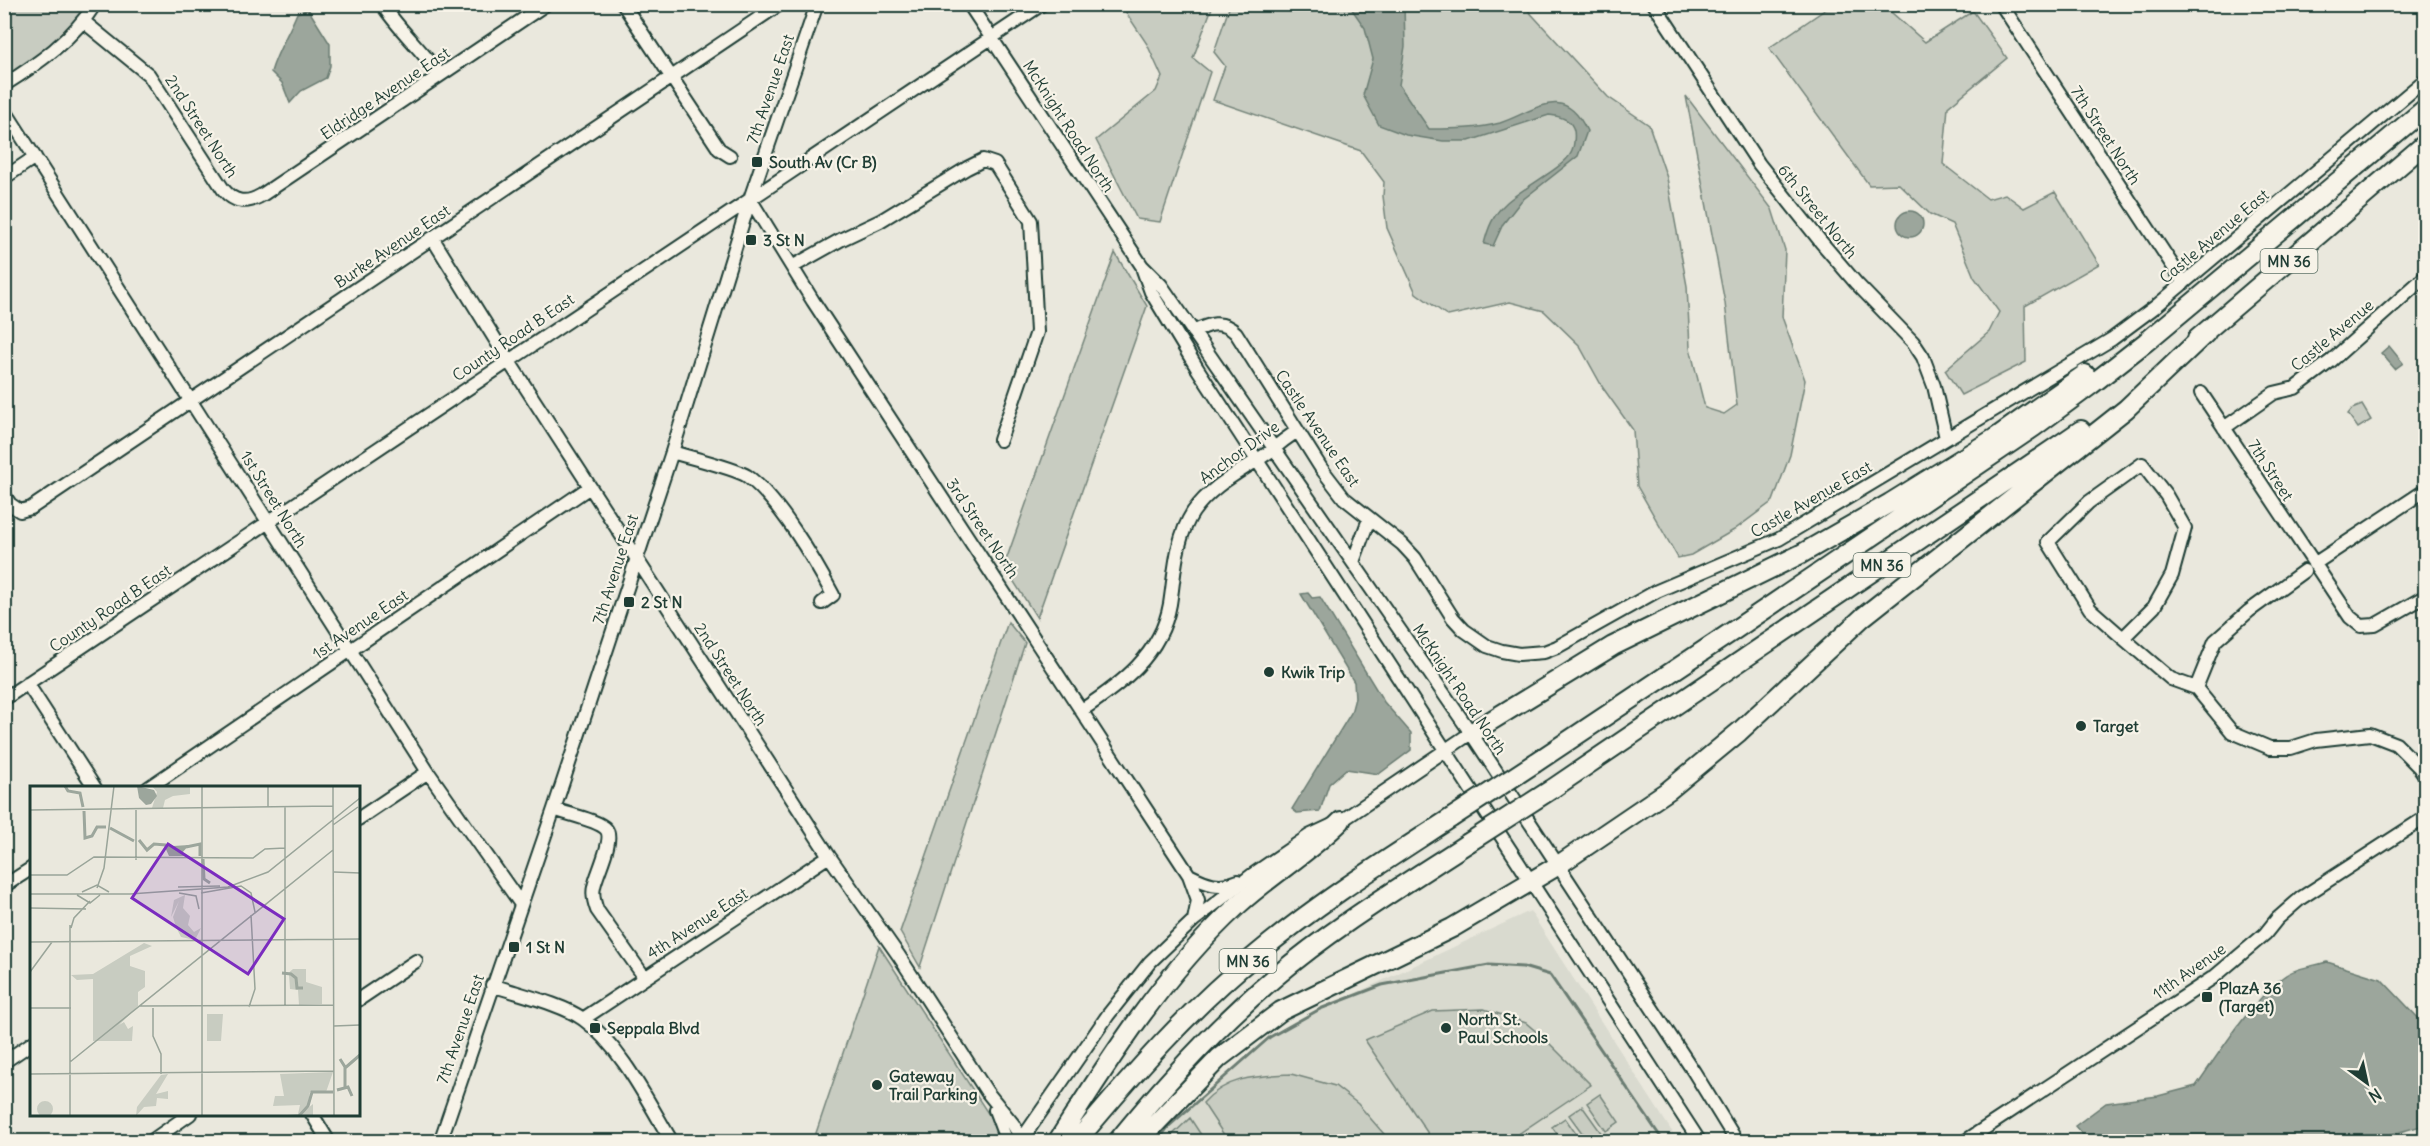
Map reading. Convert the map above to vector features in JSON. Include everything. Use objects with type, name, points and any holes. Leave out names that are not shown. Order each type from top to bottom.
[{"type":"highway","name":"MN 36","points":[[1076,1142],[1167,1037],[1247,962],[1334,894],[1733,631],[2034,427],[2100,378],[2426,108]]},
{"type":"highway","name":"MN 36","points":[[1117,1142],[1190,1058],[1276,977],[1353,919],[1552,789],[2075,434],[2206,333],[2426,143]]},
{"type":"highway","points":[[1471,733],[1613,646],[1801,554],[1890,503],[1995,438],[2109,357],[2189,305]]},
{"type":"highway","points":[[1138,1142],[1219,1058],[1281,1011],[1452,928],[1557,866],[1670,790],[1739,732],[1863,617],[2126,409],[2206,333]]},
{"type":"highway","points":[[1057,1142],[1103,1068],[1166,980],[1239,904],[1325,837],[1341,821]]},
{"type":"street","points":[[4,85],[40,62],[82,21],[95,4]]},
{"type":"street","points":[[382,4],[396,26],[424,53],[440,75]]},
{"type":"street","name":"Eldridge Avenue East","points":[[240,201],[255,200],[546,4]]},
{"type":"street","points":[[623,4],[719,149],[730,156]]},
{"type":"street","name":"Burke Avenue East","points":[[4,495],[10,504],[20,511],[31,508],[780,4]]},
{"type":"street","name":"McKnight Road North","points":[[969,4],[1142,266],[1161,285],[1471,733],[1694,1072],[1737,1142]]},
{"type":"street","name":"County Road B East","points":[[4,699],[1042,4]]},
{"type":"street","name":"6th Street North","points":[[1654,4],[1760,164],[1856,283],[1913,342],[1923,357],[1934,386],[1947,438]]},
{"type":"street","name":"7th Street North","points":[[2001,4],[2184,283]]},
{"type":"street","name":"7th Avenue East","points":[[440,1142],[554,809],[672,452],[750,199],[816,5]]},
{"type":"street","name":"2nd Street North","points":[[82,21],[149,75],[227,195],[240,201]]},
{"type":"street","name":"Castle Avenue East","points":[[1193,332],[1216,323],[1230,327],[1236,333],[1332,485],[1344,498],[1402,544],[1415,558],[1464,630],[1487,646],[1502,651],[1533,653],[1557,647],[1657,591],[1779,539],[2112,339],[2184,283],[2426,79]]},
{"type":"street","name":"1st Street North","points":[[4,109],[428,772],[520,903]]},
{"type":"street","points":[[4,178],[35,158]]},
{"type":"street","points":[[792,267],[880,221],[967,168],[983,160],[995,165],[1031,221],[1037,332],[1000,440]]},
{"type":"street","name":"3rd Street North","points":[[750,199],[792,267],[1189,875],[1198,900],[1194,920]]},
{"type":"street","name":"2nd Street North","points":[[433,239],[508,360],[829,856],[899,956],[987,1092],[1021,1140]]},
{"type":"street","name":"McKnight Road North","points":[[1142,266],[1151,292],[1257,459],[1700,1142]]},
{"type":"street","name":"Castle Avenue","points":[[2224,428],[2274,393],[2295,388],[2304,382],[2331,361],[2426,276]]},
{"type":"street","name":"7th Street","points":[[2201,393],[2309,568],[2350,617],[2361,626],[2375,626],[2426,596]]},
{"type":"street","name":"Anchor Drive","points":[[1082,710],[1118,686],[1138,667],[1163,630],[1169,607],[1176,552],[1193,513],[1224,480],[1297,431]]},
{"type":"street","points":[[672,452],[745,475],[767,496],[816,562],[833,595],[822,603]]},
{"type":"street","points":[[2123,638],[2154,607],[2172,575],[2185,528],[2166,495],[2142,464],[2089,502],[2048,542],[2090,609],[2123,638],[2171,679],[2196,688],[2232,732],[2270,748],[2291,748],[2316,740],[2370,734],[2396,744],[2420,767],[2426,777]]},
{"type":"street","name":"1st Avenue East","points":[[151,786],[590,487]]},
{"type":"street","points":[[2196,688],[2215,641],[2249,611],[2426,490]]},
{"type":"street","points":[[1353,562],[1369,519]]},
{"type":"street","points":[[27,683],[94,786]]},
{"type":"street","points":[[1021,1140],[1108,1015],[1150,962],[1194,920],[1252,875],[1309,836],[1341,821],[1471,733]]},
{"type":"street","points":[[360,818],[428,772]]},
{"type":"street","points":[[554,809],[607,830],[610,838],[594,887],[593,898],[597,910],[645,978]]},
{"type":"street","name":"11th Avenue","points":[[1964,1142],[2214,977],[2265,934],[2277,919],[2301,898],[2426,817]]},
{"type":"street","name":"4th Avenue East","points":[[583,1019],[829,856]]},
{"type":"street","points":[[4,886],[30,869]]},
{"type":"street","points":[[1189,875],[1213,886],[1224,886],[1252,875]]},
{"type":"street","points":[[360,999],[416,961]]},
{"type":"street","points":[[492,985],[583,1019],[620,1058],[672,1142]]},
{"type":"street","points":[[4,1062],[30,1044]]},
{"type":"street","name":"2nd Street North","points":[[987,1092],[1007,1142]]},
{"type":"street","points":[[150,1142],[187,1116]]},
{"type":"street","points":[[313,1116],[329,1142]]},
{"type":"shaded area","points":[[5,5],[88,5],[67,32],[40,57],[5,82]]},
{"type":"shaded area","points":[[1121,5],[1213,5],[1193,58],[1210,72],[1160,222],[1137,219],[1096,140],[1156,91],[1162,77],[1147,44]]},
{"type":"shaded area","points":[[1230,5],[1523,5],[1608,97],[1649,125],[1667,178],[1687,286],[1690,348],[1705,408],[1724,414],[1737,405],[1725,303],[1686,96],[1772,209],[1785,250],[1782,317],[1805,380],[1790,455],[1773,501],[1734,530],[1691,555],[1678,558],[1637,486],[1633,430],[1603,388],[1579,345],[1544,311],[1510,302],[1448,316],[1416,293],[1387,228],[1383,196],[1384,182],[1361,151],[1213,100],[1225,66],[1214,52]]},
{"type":"shaded area","points":[[1349,5],[1404,5],[1405,46],[1399,85],[1429,129],[1492,125],[1548,104],[1558,104],[1568,107],[1578,116],[1587,131],[1578,156],[1521,201],[1503,224],[1493,246],[1484,244],[1494,217],[1512,198],[1567,159],[1574,145],[1573,127],[1564,119],[1549,115],[1469,141],[1443,141],[1406,135],[1379,125],[1363,95],[1373,59],[1365,28]]},
{"type":"shaded area","points":[[1832,5],[1901,5],[1891,12],[1925,42],[1973,11],[2007,58],[1948,107],[1943,164],[1988,199],[2005,194],[2024,208],[2055,192],[2099,264],[2025,306],[2026,362],[1961,395],[1945,370],[1989,332],[1999,312],[1974,277],[1952,224],[1930,214],[1899,184],[1869,185],[1769,48]]},
{"type":"shaded area","points":[[308,9],[330,44],[330,66],[326,78],[301,91],[290,103],[282,83],[271,72],[297,13]]},
{"type":"shaded area","points":[[1910,211],[1919,215],[1923,224],[1919,233],[1910,237],[1901,233],[1897,224],[1901,215]]},
{"type":"shaded area","points":[[1115,253],[1147,306],[1037,618],[1004,566]]},
{"type":"shaded area","points":[[2389,346],[2403,363],[2395,369],[2381,353]]},
{"type":"shaded area","points":[[2362,405],[2371,420],[2358,428],[2348,414],[2352,409]]},
{"type":"shaded area","points":[[1308,593],[1312,598],[1320,597],[1384,702],[1411,733],[1411,750],[1379,774],[1346,769],[1329,784],[1320,811],[1297,813],[1292,809],[1351,713],[1355,698],[1354,682],[1301,594]]},
{"type":"shaded area","points":[[1008,622],[1025,643],[920,967],[900,932]]},
{"type":"shaded area","name":"North St. Paul Schools","points":[[1530,911],[1678,1141],[1156,1142],[1168,1127],[1270,1037],[1303,1018]]},
{"type":"shaded area","points":[[879,946],[995,1124],[1003,1141],[813,1142]]},
{"type":"shaded area","points":[[2327,962],[2381,979],[2425,1025],[2425,1125],[2367,1141],[2133,1142],[2127,1135],[2104,1141],[2088,1141],[2075,1126],[2106,1103],[2158,1096],[2196,1086],[2236,1028],[2271,987],[2293,971]]},
{"type":"shaded area","points":[[1484,1009],[1526,1023],[1591,1085],[1508,1141],[1433,1141],[1365,1040],[1433,1011]]},
{"type":"shaded area","points":[[1291,1074],[1335,1086],[1358,1104],[1390,1141],[1228,1141],[1203,1103],[1222,1087],[1233,1082],[1255,1077]]},
{"type":"shaded area","points":[[1600,1094],[1619,1122],[1606,1131],[1587,1103]]},
{"type":"shaded area","points":[[1582,1106],[1602,1134],[1588,1141],[1569,1115]]},
{"type":"shaded area","points":[[1190,1118],[1205,1141],[1166,1141]]},
{"type":"shaded area","points":[[1565,1118],[1581,1141],[1562,1141],[1552,1127]]},
{"type":"waterway","points":[[1157,1142],[1168,1127],[1270,1037],[1320,1009],[1382,985],[1489,965],[1523,967],[1550,975],[1664,1142]]},
{"type":"place","name":"South Av (Cr B)","points":[[757,162]]},
{"type":"place","name":"3 St N","points":[[751,240]]},
{"type":"place","name":"2 St N","points":[[629,602]]},
{"type":"place","name":"Kwik Trip","points":[[1269,672]]},
{"type":"place","name":"Target","points":[[2081,726]]},
{"type":"place","name":"1 St N","points":[[514,947]]},
{"type":"place","name":"PlazA 36 (Target)","points":[[2207,997]]},
{"type":"place","name":"Seppala Blvd","points":[[595,1028]]},
{"type":"place","name":"North St. Paul Schools","points":[[1446,1028]]},
{"type":"place","name":"Gateway Trail Parking","points":[[877,1085]]}]
